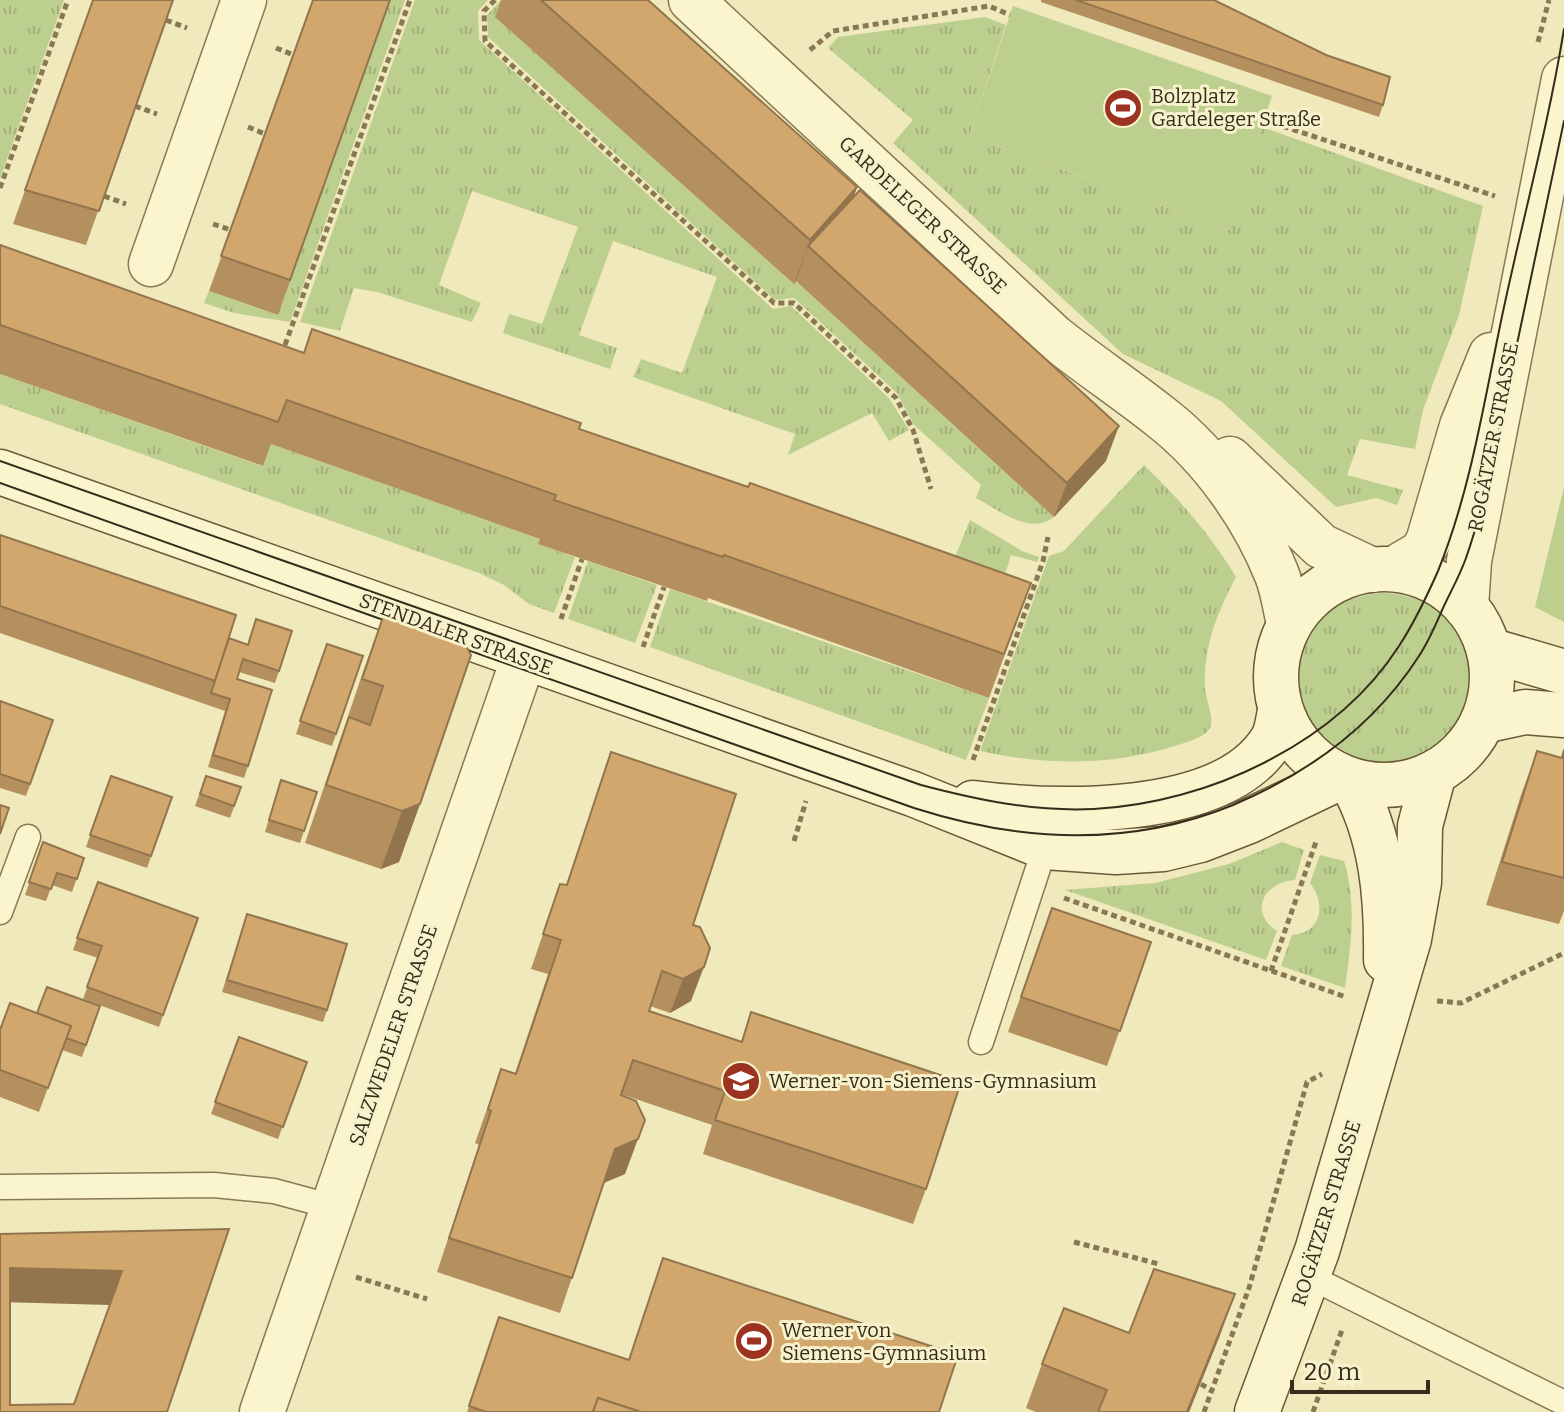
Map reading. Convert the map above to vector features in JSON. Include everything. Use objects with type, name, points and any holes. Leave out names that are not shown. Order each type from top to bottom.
[{"type":"street","points":[[151,264],[244,0]]},
{"type":"street","name":"GARDELEGER STRASSE","points":[[691,0],[1054,337],[1163,419],[1201,454],[1249,518],[1278,577],[1289,623]]},
{"type":"street","name":"ROGÄTZER STRASSE","points":[[1466,607],[1469,561],[1564,79]]},
{"type":"street","name":"ROGÄTZER STRASSE","points":[[1383,569],[1421,553],[1428,542],[1462,426],[1526,268]]},
{"type":"street","name":"GARDELEGER STRASSE","points":[[1163,419],[1217,447],[1321,546],[1383,569]]},
{"type":"street","name":"STENDALER STRASSE","points":[[0,472],[913,794],[1045,847],[1116,852],[1163,849],[1304,812],[1346,779]]},
{"type":"street","points":[[1383,569],[1437,582],[1466,607],[1480,627],[1489,650],[1492,686],[1483,721],[1463,751],[1434,773],[1402,784],[1368,784],[1346,779],[1309,756],[1292,735],[1280,711],[1276,688],[1280,644],[1289,623],[1304,603],[1324,586],[1347,575],[1383,569]]},
{"type":"street","points":[[1489,650],[1564,672]]},
{"type":"street","name":"SALZWEDELER STRASSE","points":[[262,1412],[524,657]]},
{"type":"street","name":"STENDALER STRASSE","points":[[913,794],[1009,808],[1051,810],[1093,811],[1151,802],[1211,787],[1237,774],[1273,740],[1280,711]]},
{"type":"street","points":[[1483,721],[1525,712],[1564,715]]},
{"type":"street","name":"ROGÄTZER STRASSE","points":[[1257,1412],[1308,1276],[1409,939],[1419,882],[1420,826],[1434,773]]},
{"type":"street","name":"ROGÄTZER STRASSE","points":[[1346,779],[1375,830],[1384,886],[1386,1012]]},
{"type":"lane","points":[[0,912],[28,837]]},
{"type":"lane","points":[[981,1042],[1045,847]]},
{"type":"lane","points":[[0,1187],[214,1185],[274,1191],[333,1207]]},
{"type":"lane","points":[[1308,1276],[1564,1403]]},
{"type":"path","points":[[0,188],[68,0]]},
{"type":"path","points":[[285,345],[410,0]]},
{"type":"path","points":[[495,0],[484,11],[485,41],[774,303],[794,303],[896,398],[913,430],[931,489]]},
{"type":"path","points":[[777,80],[833,31],[989,6],[1010,15]]},
{"type":"path","points":[[1264,120],[1538,210]]},
{"type":"path","points":[[970,768],[1043,561],[1048,537]]},
{"type":"path","points":[[561,619],[582,559]]},
{"type":"path","points":[[643,647],[664,587]]},
{"type":"path","points":[[1014,601],[1028,605]]},
{"type":"path","points":[[794,841],[807,798]]},
{"type":"path","points":[[1271,971],[1304,812]]},
{"type":"path","points":[[1461,1003],[1564,953]]},
{"type":"path","points":[[1204,1412],[1249,1288],[1307,1082],[1326,1072]]},
{"type":"path","points":[[1074,1242],[1159,1264]]},
{"type":"path","points":[[314,1262],[427,1299]]},
{"type":"path","points":[[1201,1384],[1212,1391]]},
{"type":"green space","points":[[0,0],[64,0],[0,179]]},
{"type":"green space","points":[[389,0],[405,0],[290,322],[234,313],[204,303],[209,291],[277,315]]},
{"type":"green space","points":[[415,0],[488,0],[478,11],[479,40],[773,309],[791,306],[889,398],[909,430],[889,441],[872,413],[788,455],[795,434],[633,377],[641,359],[682,373],[717,277],[613,241],[579,335],[617,348],[610,369],[503,333],[509,314],[542,324],[578,227],[472,191],[439,285],[481,303],[472,322],[377,292],[354,288],[340,331],[300,322]]},
{"type":"green space","points":[[501,0],[510,0],[496,17],[793,283],[796,281],[1054,517],[1034,524],[1024,523],[976,498],[981,485],[914,425],[897,393],[794,298],[775,300],[488,37],[487,15]]},
{"type":"green space","name":"Bolzplatz Gardeleger Straße","points":[[1013,6],[1272,96],[1229,230],[969,136]]},
{"type":"green space","points":[[985,17],[1006,25],[969,136],[1229,230],[1262,127],[1483,206],[1459,315],[1423,410],[1415,449],[1360,439],[1347,475],[1403,490],[1397,505],[1376,498],[1336,507],[1221,401],[1123,354],[893,143],[913,120],[828,48],[838,37]]},
{"type":"green space","points":[[0,374],[262,466],[271,444],[540,539],[539,544],[575,557],[554,613],[529,604],[504,585],[479,573],[0,404]]},
{"type":"green space","points":[[1144,465],[1194,518],[1236,577],[1217,617],[1206,659],[1205,689],[1211,716],[1210,729],[1199,738],[1181,744],[1106,760],[1056,761],[980,751],[1049,556],[1064,551]]},
{"type":"green space","points":[[1564,487],[1564,622],[1535,607]]},
{"type":"green space","points":[[970,520],[1022,551],[1039,557],[1037,562],[1011,555],[1003,581],[1028,590],[1025,598],[949,572]]},
{"type":"green space","points":[[588,561],[657,585],[635,643],[568,619]]},
{"type":"green space","points":[[670,589],[989,698],[966,760],[650,647]]},
{"type":"green space","points":[[1384,593],[1417,600],[1445,619],[1464,647],[1471,680],[1464,713],[1445,741],[1417,760],[1384,767],[1351,760],[1323,741],[1304,713],[1297,680],[1304,647],[1323,619],[1351,600]]},
{"type":"green space","points":[[1282,842],[1304,850],[1295,880],[1275,886],[1264,899],[1263,915],[1277,931],[1266,960],[1065,890],[1155,883],[1229,864]]},
{"type":"green space","points":[[1320,855],[1344,861],[1348,877],[1352,924],[1345,988],[1281,966],[1292,935],[1309,929],[1318,916],[1318,900],[1310,883]]},
{"type":"building","points":[[93,0],[173,0],[99,211],[25,190]]},
{"type":"building","points":[[313,0],[390,0],[290,280],[221,256]]},
{"type":"building","points":[[541,0],[648,0],[857,187],[810,240]]},
{"type":"building","points":[[1076,0],[1214,0],[1326,55],[1390,77],[1383,105]]},
{"type":"building","points":[[860,190],[1119,426],[1067,483],[808,246]]},
{"type":"building","points":[[0,245],[304,353],[312,329],[581,423],[579,429],[748,487],[750,483],[1031,583],[1004,654],[724,555],[554,500],[556,495],[287,400],[278,422],[0,325]]},
{"type":"building","points":[[0,535],[236,615],[215,681],[0,606]]},
{"type":"building","points":[[385,611],[461,636],[471,655],[420,804],[402,811],[326,785],[349,717],[370,725],[383,686],[362,679]]},
{"type":"building","points":[[256,619],[292,631],[279,671],[243,659],[237,679],[272,690],[248,766],[213,755],[230,699],[211,693],[229,638],[248,645]]},
{"type":"building","points":[[327,644],[363,656],[336,734],[300,721]]},
{"type":"building","points":[[0,701],[53,720],[30,784],[0,774]]},
{"type":"building","points":[[1564,750],[1564,878],[1502,862],[1537,751],[1562,758]]},
{"type":"building","points":[[611,752],[736,794],[693,925],[700,927],[710,948],[704,967],[683,979],[662,971],[649,1011],[742,1042],[751,1012],[961,1082],[926,1189],[715,1120],[725,1091],[633,1060],[621,1095],[636,1101],[645,1120],[638,1139],[615,1149],[572,1278],[449,1238],[491,1111],[488,1109],[501,1069],[516,1074],[561,940],[543,934],[560,884],[567,885]]},
{"type":"building","points":[[111,776],[172,797],[151,856],[90,835]]},
{"type":"building","points":[[206,776],[241,787],[234,806],[200,794]]},
{"type":"building","points":[[281,780],[317,792],[304,831],[269,820]]},
{"type":"building","points":[[0,805],[9,808],[0,834]]},
{"type":"building","points":[[43,842],[84,858],[77,879],[57,873],[51,889],[29,882]]},
{"type":"building","points":[[98,882],[198,918],[163,1015],[87,987],[102,946],[77,938]]},
{"type":"building","points":[[1052,908],[1151,942],[1120,1031],[1021,997]]},
{"type":"building","points":[[247,914],[347,944],[327,1010],[227,980]]},
{"type":"building","points":[[47,987],[100,1006],[86,1045],[66,1038],[71,1026],[37,1013]]},
{"type":"building","points":[[10,1003],[71,1026],[48,1088],[0,1070],[0,1030]]},
{"type":"building","points":[[239,1037],[307,1062],[283,1127],[215,1102]]},
{"type":"building","points":[[229,1229],[167,1412],[0,1412],[0,1234]],"holes":[[[10,1268],[122,1271],[74,1404],[10,1405]]]},
{"type":"building","name":"Werner von Siemens-Gymnasium","points":[[663,1258],[958,1355],[939,1412],[641,1412],[598,1398],[593,1412],[486,1412],[469,1406],[499,1317],[629,1360]]},
{"type":"building","points":[[1154,1269],[1235,1294],[1187,1412],[1098,1412],[1107,1390],[1042,1364],[1064,1308],[1129,1333]]},
{"type":"building","points":[[598,1398],[641,1412],[593,1412]]},
{"type":"tram line","points":[[0,461],[921,785],[985,800],[1050,809],[1094,809],[1181,795],[1224,781],[1266,762],[1305,739],[1341,712],[1372,681],[1399,646],[1420,609],[1450,539],[1469,474],[1564,29]]},
{"type":"tram line","points":[[448,643],[914,808],[994,828],[1034,833],[1114,834],[1193,819],[1261,792],[1338,745],[1382,704],[1423,650],[1458,577],[1473,536],[1490,471],[1564,121]]},
{"type":"tram line","points":[[0,483],[403,627]]},
{"type":"place","name":"Bolzplatz Gardeleger Straße","points":[[1123,108]]},
{"type":"place","name":"Werner-von-Siemens-Gymnasium","points":[[741,1081]]},
{"type":"place","name":"Werner von Siemens-Gymnasium","points":[[754,1341]]}]
